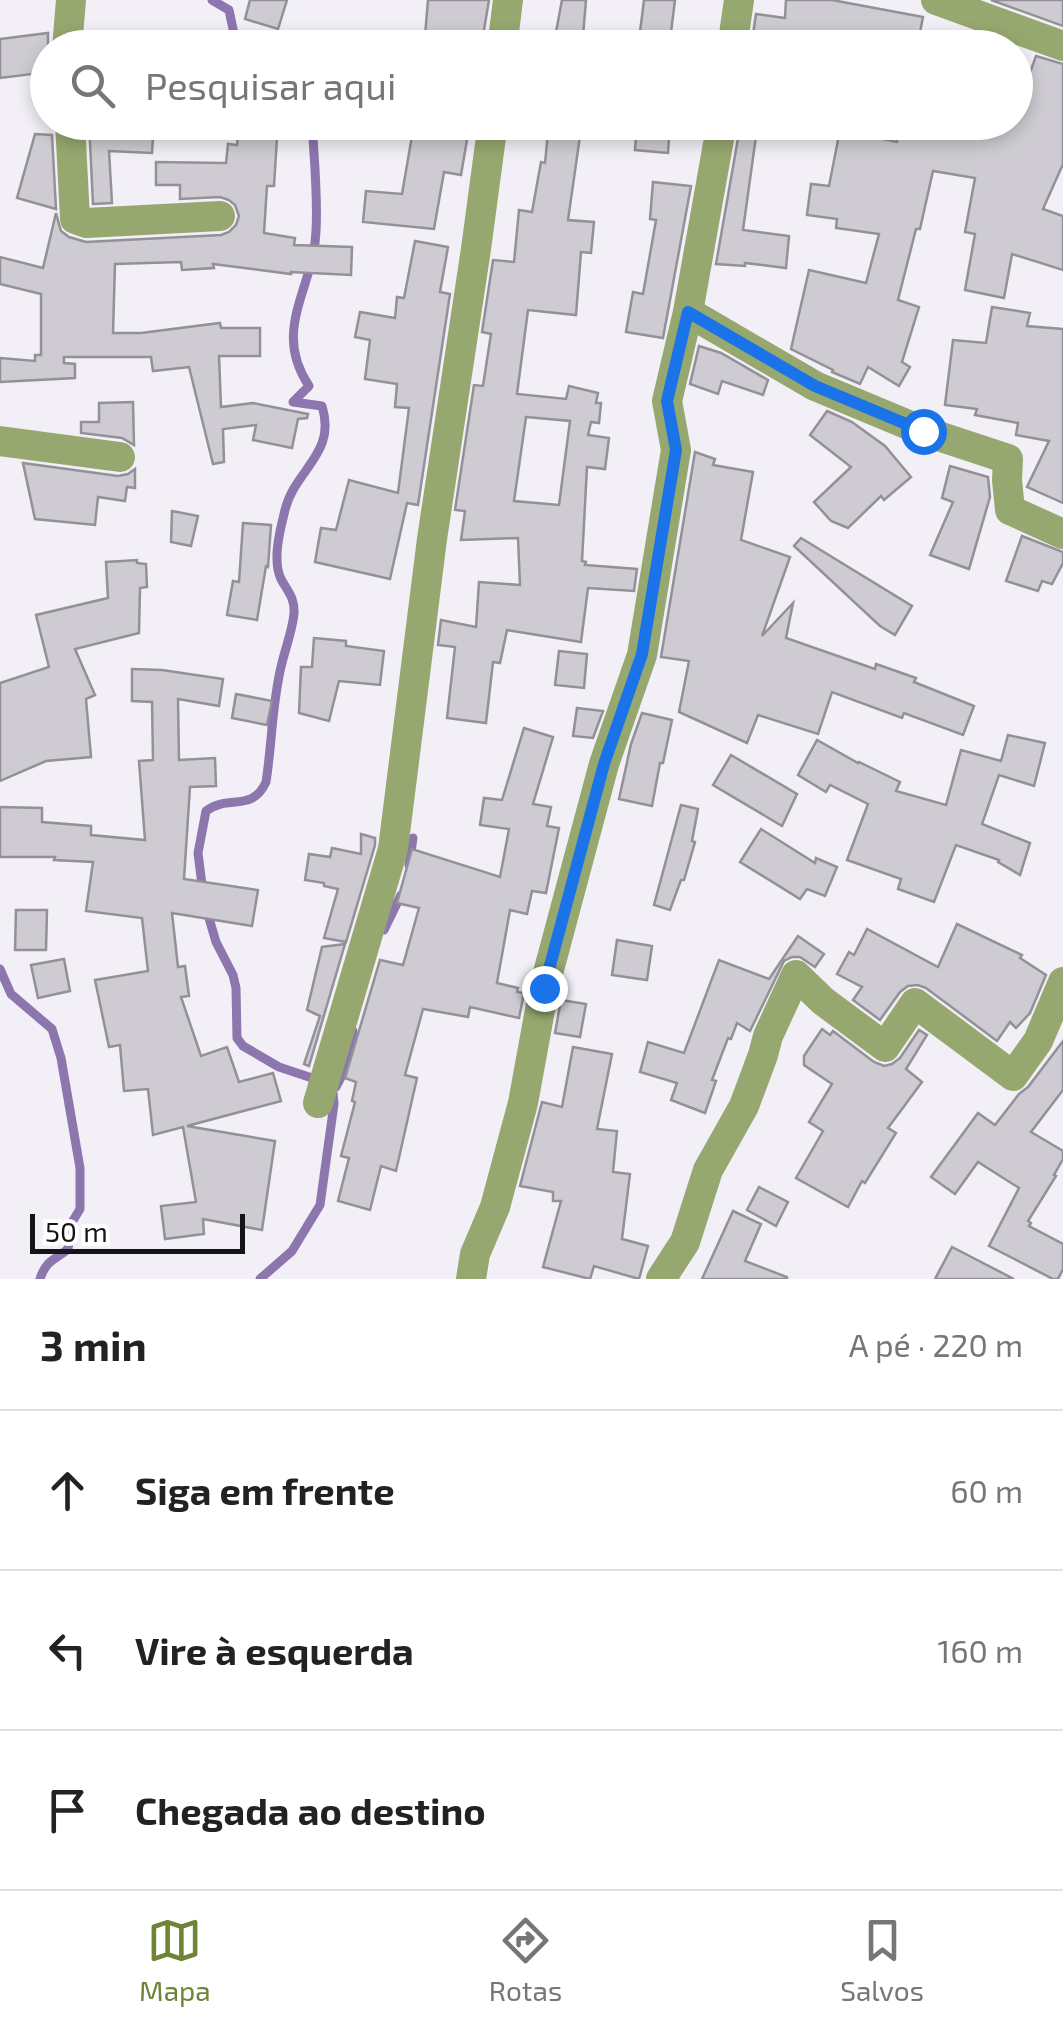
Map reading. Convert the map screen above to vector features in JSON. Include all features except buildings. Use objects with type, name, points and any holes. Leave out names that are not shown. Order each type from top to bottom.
[{"type":"street","points":[[68,30],[70,0]]},
{"type":"street","points":[[504,30],[508,0]]},
{"type":"street","points":[[735,30],[739,0]]},
{"type":"street","points":[[936,0],[1019,30]]},
{"type":"street","points":[[1033,35],[1063,46]]},
{"type":"street","points":[[71,140],[75,220],[220,216]]},
{"type":"street","points":[[318,1103],[394,849],[432,539],[491,140]]},
{"type":"street","points":[[471,1279],[475,1254],[496,1206],[523,1103],[544,988],[604,764],[642,654],[676,450],[667,401],[688,312],[719,140]]},
{"type":"street","points":[[688,312],[815,386],[923,431],[1008,459],[1010,510],[1063,534]]},
{"type":"street","points":[[0,441],[120,457]]},
{"type":"street","points":[[661,1279],[684,1242],[708,1170],[744,1106],[768,1036],[796,976],[885,1048],[915,1003],[1013,1076],[1038,1041],[1063,982]]},
{"type":"waterway","points":[[212,0],[229,10],[233,30]]},
{"type":"waterway","points":[[203,893],[198,853],[206,811],[254,797],[266,782],[278,681],[294,614],[292,599],[278,571],[279,536],[290,496],[324,437],[322,406],[293,402],[309,386],[298,365],[294,327],[314,252],[313,140]]},
{"type":"waterway","points":[[409,865],[413,838]]},
{"type":"waterway","points":[[384,930],[401,895]]},
{"type":"waterway","points":[[206,908],[216,942],[233,975],[237,1038],[243,1046],[279,1067],[318,1080]]},
{"type":"waterway","points":[[0,969],[11,994],[52,1029],[61,1058],[80,1168],[80,1209],[71,1224],[68,1249],[48,1264],[40,1279]]},
{"type":"waterway","points":[[336,1087],[347,1066],[353,1031]]},
{"type":"waterway","points":[[260,1279],[292,1251],[320,1205],[333,1093]]},
{"type":"route","points":[[544,988],[604,764],[642,654],[676,450],[667,401],[688,312],[815,386],[923,431]]}]
